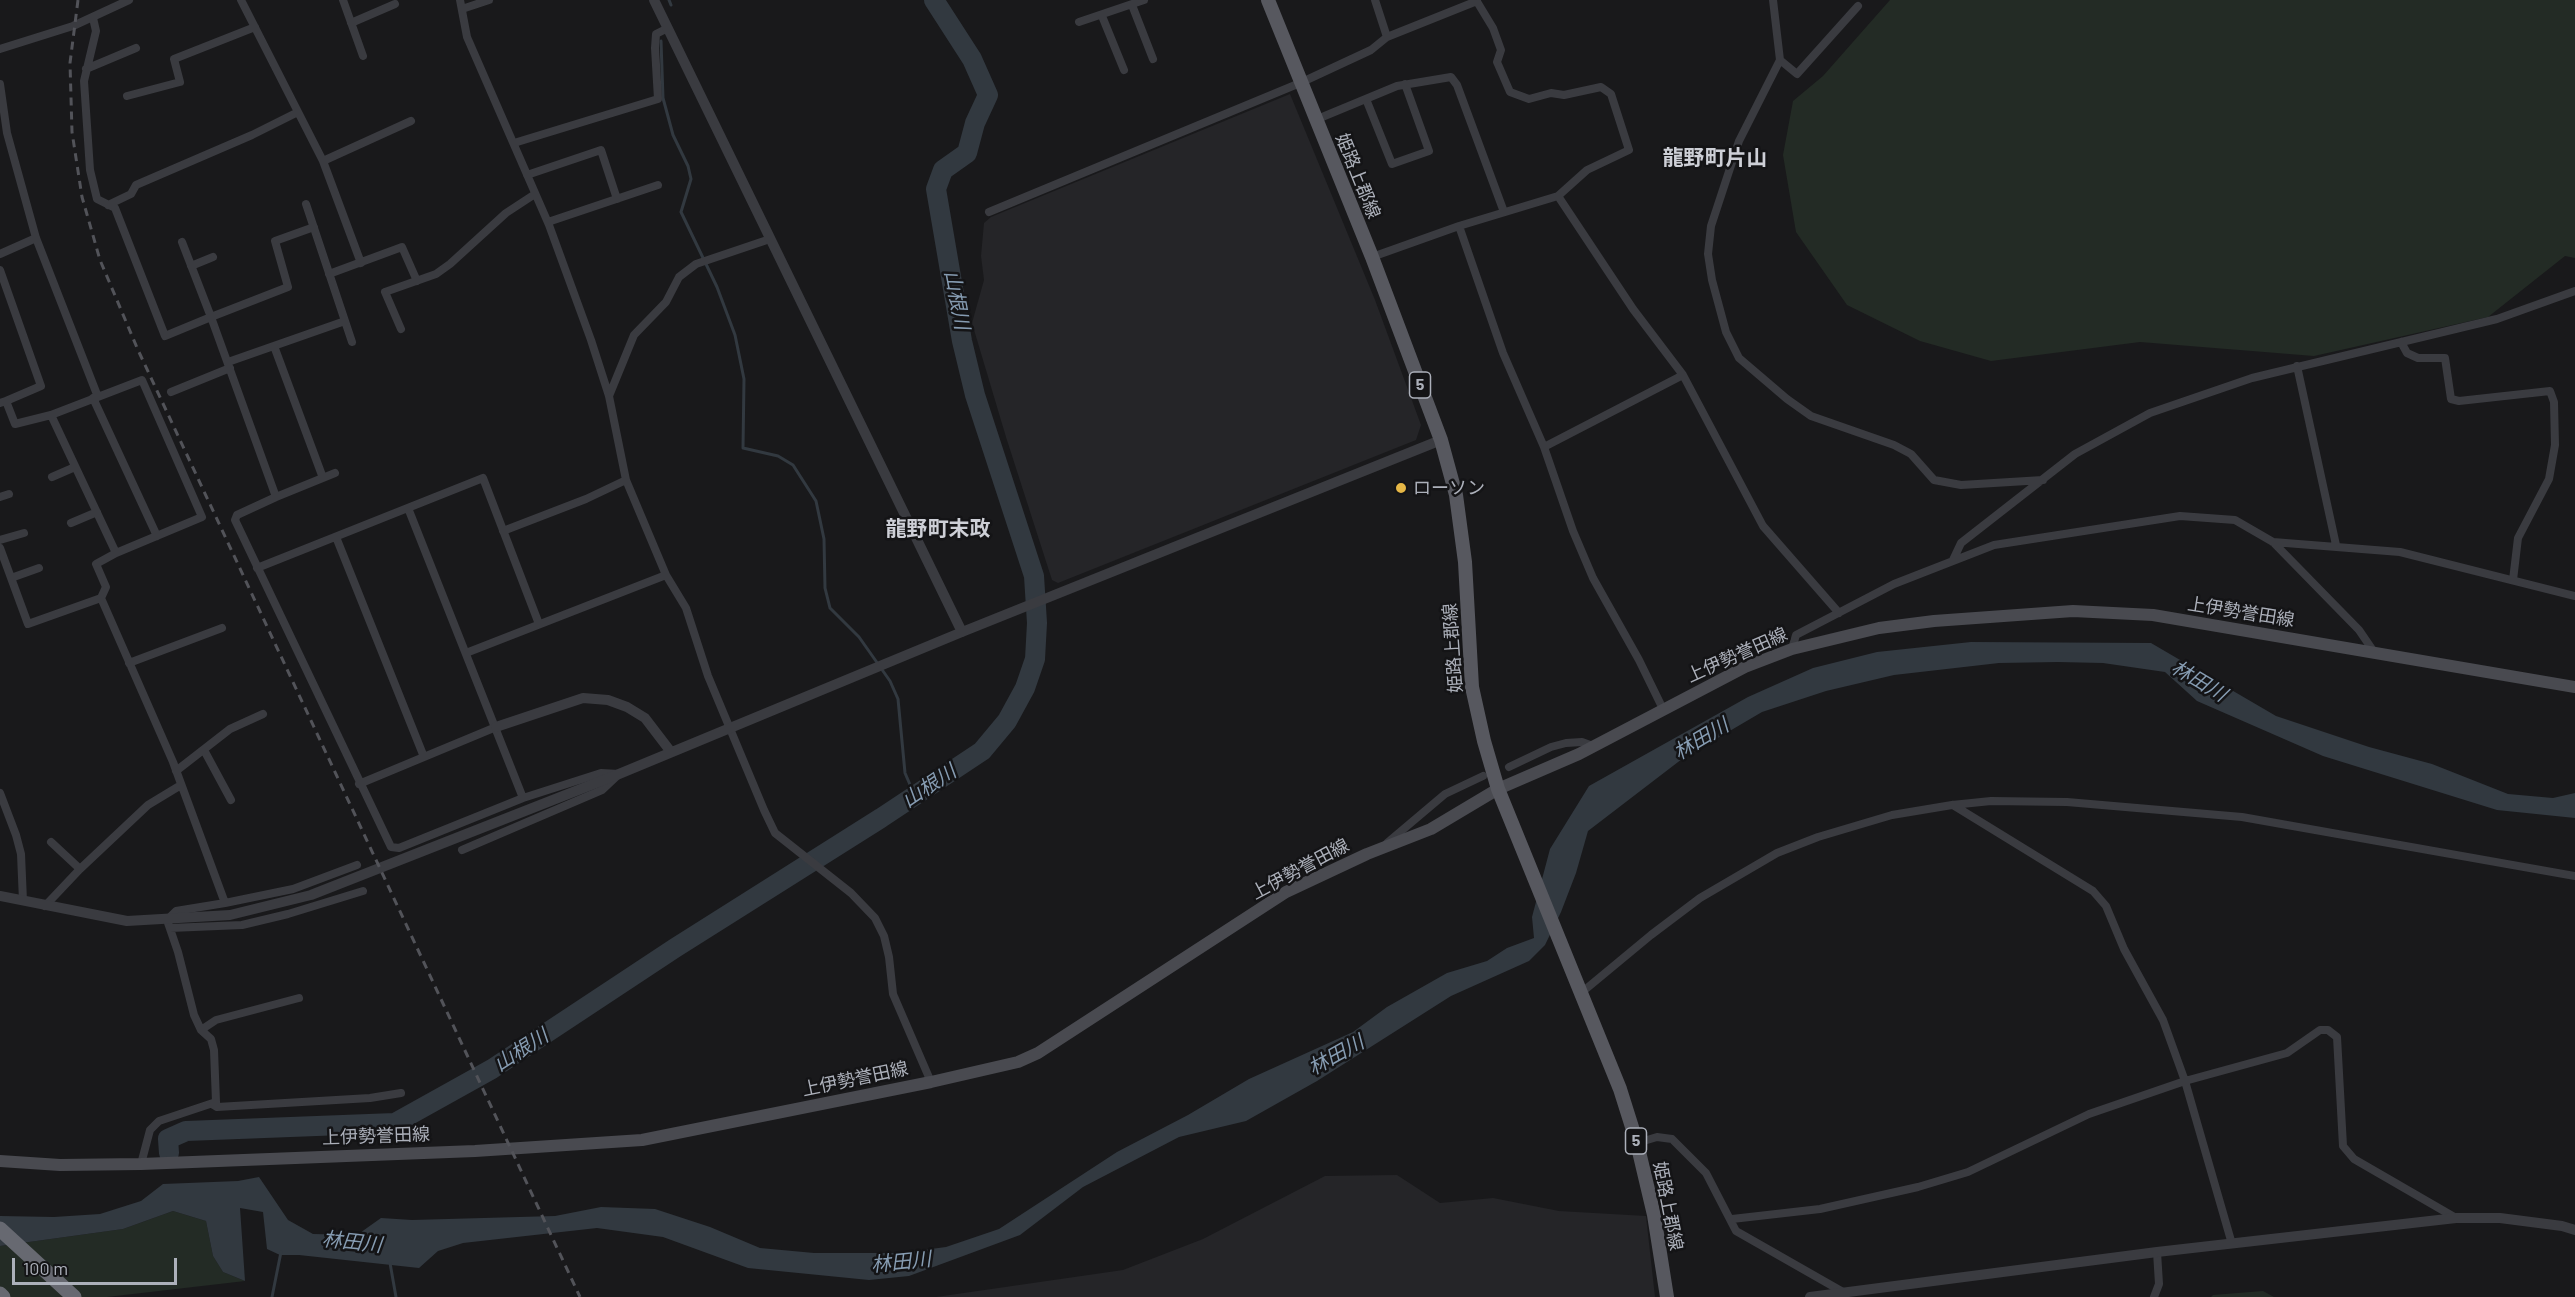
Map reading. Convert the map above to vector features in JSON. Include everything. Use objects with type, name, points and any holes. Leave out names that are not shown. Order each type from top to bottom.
[{"type":"highway","points":[[0,1228],[74,1297]]},
{"type":"main road","name":"姫路上郡線","points":[[1268,0],[1372,257],[1441,440],[1456,495],[1465,562],[1472,687],[1498,789],[1620,1089],[1637,1143],[1654,1215],[1666,1297]]},
{"type":"main road","name":"上伊勢誉田線","points":[[0,1161],[60,1165],[141,1164],[475,1150],[642,1140],[931,1082],[1018,1062],[1038,1053],[1286,892],[1431,828],[1498,789],[1593,746],[1746,667],[1792,649],[1879,628],[1934,621],[2073,611],[2153,615],[2575,687]]},
{"type":"street","points":[[0,49],[93,18],[129,0]]},
{"type":"street","points":[[241,0],[322,161],[361,263]]},
{"type":"street","points":[[343,0],[363,56]]},
{"type":"street","points":[[489,0],[461,5],[467,37],[548,222],[609,396],[626,480],[666,575],[686,608],[708,676],[775,833],[851,893],[875,918],[884,936],[889,957],[893,994],[931,1082]]},
{"type":"street","points":[[654,0],[962,632]]},
{"type":"street","points":[[1079,22],[1144,0]]},
{"type":"street","points":[[1375,0],[1387,37]]},
{"type":"street","points":[[1773,0],[1780,60],[1739,141],[1711,226],[1708,254],[1712,280],[1726,332],[1739,358],[1787,399],[1811,416],[1894,445],[1911,454],[1934,480],[1961,485],[2043,480]]},
{"type":"street","points":[[989,212],[1300,82],[1371,50],[1387,37],[1476,1],[1493,28],[1501,50],[1497,62],[1510,92],[1529,99],[1551,93],[1564,95],[1600,87],[1611,94],[1629,150],[1587,170],[1558,195],[1459,226],[1372,257]]},
{"type":"street","points":[[1780,60],[1797,74],[1860,2]]},
{"type":"street","points":[[351,23],[395,4]]},
{"type":"street","points":[[1132,5],[1153,58]]},
{"type":"street","points":[[1102,16],[1124,70]]},
{"type":"street","points":[[93,18],[96,31],[84,81],[90,170],[97,199],[115,208],[165,336],[288,287],[275,241],[314,227]]},
{"type":"street","points":[[127,96],[180,82],[174,59],[255,27]]},
{"type":"street","points":[[514,143],[658,99],[656,34],[668,28]]},
{"type":"street","points":[[86,69],[136,48]]},
{"type":"street","points":[[1315,120],[1405,84],[1451,77],[1457,85],[1504,212]]},
{"type":"street","points":[[0,84],[7,133],[36,238],[95,398],[157,536]]},
{"type":"street","points":[[1366,99],[1392,164],[1429,151],[1405,84]]},
{"type":"street","points":[[108,205],[131,194],[136,184],[252,135],[298,112]]},
{"type":"street","points":[[322,161],[411,121]]},
{"type":"street","points":[[527,175],[601,150],[617,199]]},
{"type":"street","points":[[548,222],[658,185]]},
{"type":"street","points":[[400,329],[385,292],[436,274],[506,213],[535,194]]},
{"type":"street","points":[[1558,195],[1633,309],[1683,375],[1763,525],[1839,613]]},
{"type":"street","points":[[306,204],[352,342]]},
{"type":"street","points":[[1459,226],[1503,353],[1544,447],[1573,531],[1593,578],[1639,660],[1663,709]]},
{"type":"street","points":[[0,254],[36,238]]},
{"type":"street","points":[[609,396],[634,335],[666,302],[679,277],[696,264],[770,239]]},
{"type":"street","points":[[182,242],[276,497]]},
{"type":"street","points":[[329,274],[402,247],[417,281]]},
{"type":"street","points":[[191,266],[213,257]]},
{"type":"street","points":[[0,270],[41,386],[3,402],[15,424],[51,415],[142,380],[202,517],[116,553],[96,564],[106,587],[101,598],[28,624],[0,548]]},
{"type":"street","points":[[1953,560],[1960,543],[2076,454],[2150,413],[2252,378],[2497,319],[2575,291]]},
{"type":"street","points":[[171,392],[274,346],[345,321]]},
{"type":"street","points":[[2401,342],[2407,353],[2418,358],[2445,358],[2451,399],[2470,400],[2550,391],[2554,402],[2554,446],[2549,479],[2518,538],[2512,580]]},
{"type":"street","points":[[274,346],[323,478]]},
{"type":"street","points":[[2298,366],[2336,545]]},
{"type":"street","points":[[1544,447],[1683,375]]},
{"type":"street","points":[[51,415],[116,553]]},
{"type":"street","points":[[168,924],[230,915],[311,895],[619,774],[962,632],[1441,440]]},
{"type":"street","points":[[52,477],[75,467]]},
{"type":"street","points":[[335,473],[237,515],[235,520],[359,784],[392,847],[399,848],[523,798],[601,773],[619,774]]},
{"type":"street","points":[[257,568],[483,478],[539,624]]},
{"type":"street","points":[[503,531],[586,499],[626,480]]},
{"type":"street","points":[[408,508],[523,798]]},
{"type":"street","points":[[70,524],[97,512]]},
{"type":"street","points":[[1792,649],[1796,635],[1894,584],[1994,545],[2180,516],[2235,520],[2273,542],[2359,630],[2374,652]]},
{"type":"street","points":[[0,540],[24,533]]},
{"type":"street","points":[[336,537],[424,757]]},
{"type":"street","points":[[2273,542],[2336,545],[2400,552],[2575,596]]},
{"type":"street","points":[[11,578],[39,568]]},
{"type":"street","points":[[466,653],[666,575]]},
{"type":"street","points":[[101,598],[176,771],[225,903]]},
{"type":"street","points":[[129,663],[222,628]]},
{"type":"street","points":[[359,784],[496,727],[583,698],[608,700],[627,706],[645,718],[671,752]]},
{"type":"street","points":[[176,771],[230,729],[263,714]]},
{"type":"street","points":[[1509,767],[1551,747],[1566,743],[1582,742],[1593,746]]},
{"type":"street","points":[[204,750],[231,801]]},
{"type":"street","points":[[462,850],[602,790],[619,774]]},
{"type":"street","points":[[1380,849],[1445,794],[1483,776]]},
{"type":"street","points":[[45,906],[80,869],[148,805],[181,784]]},
{"type":"street","points":[[0,793],[12,821],[21,854],[23,901]]},
{"type":"street","points":[[1581,993],[1651,935],[1701,898],[1777,853],[1818,837],[1892,815],[1952,805],[1992,801],[2067,801],[2242,817],[2575,876]]},
{"type":"street","points":[[1952,805],[2093,891],[2106,906],[2124,949],[2163,1020],[2186,1081],[2232,1244]]},
{"type":"street","points":[[51,842],[80,869]]},
{"type":"street","points":[[141,1164],[150,1130],[159,1121],[216,1102],[214,1050],[211,1038],[201,1030],[194,1015],[168,924],[176,911],[293,889],[357,865]]},
{"type":"street","points":[[0,896],[127,921],[242,925],[363,891]]},
{"type":"street","points":[[201,1030],[216,1020],[299,998]]},
{"type":"street","points":[[1732,1220],[1820,1209],[1968,1172],[2089,1114],[2186,1081],[2287,1053],[2320,1030],[2328,1030],[2337,1037],[2343,1146],[2354,1159],[2456,1218]]},
{"type":"street","points":[[212,1104],[217,1107],[370,1098],[401,1094]]},
{"type":"street","points":[[1637,1143],[1657,1137],[1672,1139],[1706,1173],[1736,1231],[1843,1292]]},
{"type":"street","points":[[1810,1297],[1843,1292],[1890,1292],[2157,1252],[2456,1218],[2500,1218],[2562,1226],[2575,1230]]},
{"type":"street","points":[[2154,1297],[2159,1284],[2157,1252]]},
{"type":"shaded area","points":[[1890,0],[2575,0],[2575,258],[2565,256],[2488,317],[2314,356],[2140,342],[1991,361],[1920,341],[1847,305],[1796,232],[1783,155],[1793,101],[1823,76]]},
{"type":"shaded area","points":[[1290,94],[1375,300],[1421,425],[1416,440],[1058,583],[1052,580],[972,323],[984,280],[981,256],[984,223],[991,217]]},
{"type":"shaded area","points":[[1397,1175],[1440,1203],[1493,1198],[1559,1211],[1646,1216],[1655,1297],[936,1297],[1123,1270],[1203,1239],[1325,1176]]},
{"type":"shaded area","points":[[173,1211],[206,1221],[213,1256],[223,1272],[245,1281],[107,1297],[0,1297],[0,1246],[123,1229]]},
{"type":"shaded area","points":[[2263,1291],[2274,1297],[2211,1297],[2213,1295]]},
{"type":"water","name":"林田川","points":[[1971,642],[2151,643],[2276,716],[2369,747],[2432,764],[2508,794],[2553,798],[2575,793],[2575,818],[2497,810],[2323,756],[2197,701],[2165,672],[2103,663],[2058,662],[1999,663],[1894,675],[1826,691],[1762,712],[1682,759],[1588,831],[1576,873],[1561,912],[1545,945],[1529,961],[1451,996],[1317,1081],[1246,1121],[1179,1137],[1083,1187],[1020,1235],[909,1276],[869,1280],[748,1268],[663,1237],[597,1228],[463,1243],[438,1251],[419,1268],[280,1255],[267,1249],[263,1212],[240,1208],[245,1281],[223,1272],[213,1256],[206,1221],[173,1211],[123,1229],[0,1246],[0,1216],[54,1217],[100,1214],[141,1201],[163,1184],[238,1181],[259,1177],[288,1220],[313,1234],[357,1235],[381,1218],[412,1220],[555,1216],[601,1207],[655,1209],[710,1227],[760,1248],[814,1253],[901,1253],[946,1247],[999,1229],[1117,1152],[1188,1115],[1249,1079],[1353,1032],[1387,1007],[1447,973],[1487,961],[1507,948],[1534,938],[1532,917],[1550,849],[1589,786],[1748,697],[1813,668],[1877,652]]},
{"type":"waterway","points":[[669,0],[671,5]]},
{"type":"waterway","name":"山根川","points":[[169,1153],[168,1139],[186,1131],[395,1123],[492,1069],[675,948],[881,818],[982,751],[1007,721],[1025,688],[1035,659],[1037,623],[1034,576],[975,395],[962,341],[936,189],[943,170],[967,153],[975,123],[988,95],[972,59],[934,0]]},
{"type":"waterway","points":[[661,41],[663,98],[673,135],[688,166],[691,179],[681,212],[717,287],[735,335],[744,379],[743,448],[778,456],[793,465],[816,501],[824,539],[825,588],[830,608],[859,637],[890,681],[898,699],[905,773],[914,794]]},
{"type":"waterway","points":[[272,1297],[281,1252]]},
{"type":"waterway","points":[[390,1263],[396,1297]]},
{"type":"railway","points":[[78,0],[70,63],[72,132],[82,197],[100,260],[138,350],[580,1297]]},
{"type":"place","name":"ローソン","points":[[1401,488]]},
{"type":"district","name":"龍野町片山","points":[[1715,158]]},
{"type":"district","name":"龍野町末政","points":[[938,529]]}]
